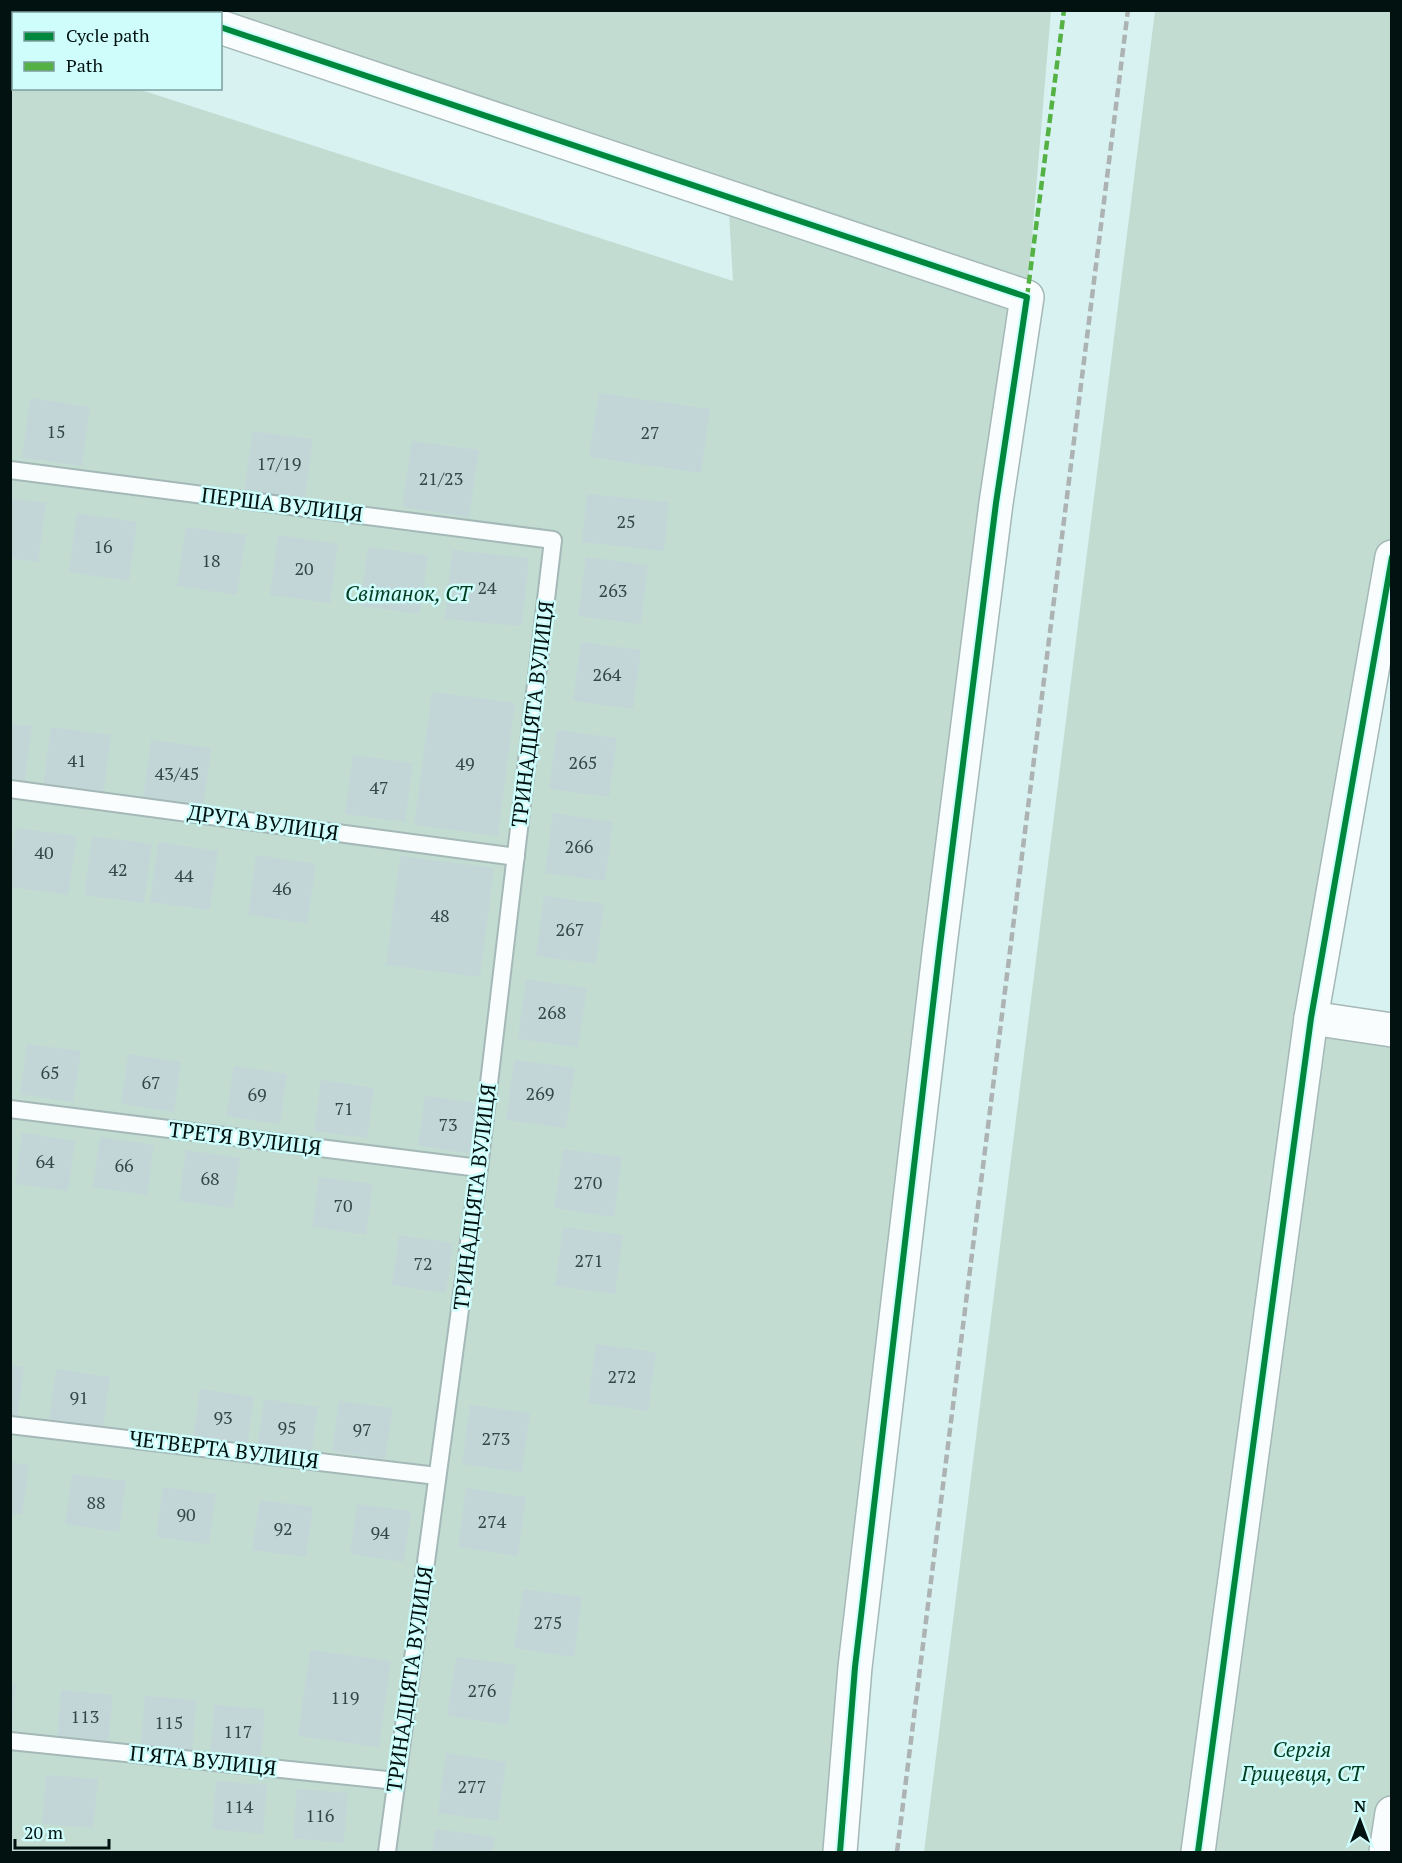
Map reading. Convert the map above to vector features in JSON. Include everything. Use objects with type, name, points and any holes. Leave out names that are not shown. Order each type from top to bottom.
[{"type":"street","points":[[222,28],[1027,297],[996,503],[937,969],[855,1667],[840,1852]]},
{"type":"street","points":[[1198,1852],[1311,1018],[1392,557]]},
{"type":"street","points":[[1311,1018],[1392,1030]]},
{"type":"street","points":[[1386,1852],[1392,1813]]},
{"type":"lane","name":"ПЕРША ВУЛИЦЯ","points":[[10,470],[553,540]]},
{"type":"lane","name":"ТРИНАДЦЯТА ВУЛИЦЯ","points":[[387,1852],[480,1168],[553,540]]},
{"type":"lane","name":"ДРУГА ВУЛИЦЯ","points":[[10,789],[516,857]]},
{"type":"lane","name":"ТРЕТЯ ВУЛИЦЯ","points":[[10,1109],[480,1168]]},
{"type":"lane","name":"ЧЕТВЕРТА ВУЛИЦЯ","points":[[10,1425],[437,1476]]},
{"type":"lane","name":"П'ЯТА ВУЛИЦЯ","points":[[10,1741],[396,1781]]},
{"type":"green space","name":"Світанок, СТ","points":[[172,11],[1051,11],[1027,297],[850,1852],[11,1852],[11,47],[12,90],[141,90],[733,281],[728,197],[222,15],[222,12]]},
{"type":"green space","name":"Сергія Грицевця, СТ","points":[[1155,11],[1391,11],[1391,626],[1318,1018],[1391,1025],[1391,1852],[924,1852]]},
{"type":"building","points":[[599,393],[710,409],[701,473],[589,457]]},
{"type":"building","points":[[30,398],[90,407],[82,466],[22,458]]},
{"type":"building","points":[[253,431],[313,439],[305,498],[244,490]]},
{"type":"building","points":[[412,441],[479,450],[469,517],[402,507]]},
{"type":"building","points":[[587,494],[669,502],[664,551],[582,542]]},
{"type":"building","points":[[10,498],[46,503],[38,562],[10,558]]},
{"type":"building","points":[[77,513],[137,522],[129,581],[69,572]]},
{"type":"building","points":[[186,527],[246,535],[237,595],[177,586]]},
{"type":"building","points":[[278,535],[338,544],[330,603],[270,595]]},
{"type":"building","points":[[368,547],[428,555],[420,614],[360,606]]},
{"type":"building","points":[[452,550],[529,558],[522,626],[445,619]]},
{"type":"building","points":[[586,557],[648,565],[641,624],[578,616]]},
{"type":"building","points":[[581,642],[641,650],[633,709],[573,701]]},
{"type":"building","points":[[432,692],[515,703],[498,836],[414,825]]},
{"type":"building","points":[[10,724],[32,726],[24,786],[10,784]]},
{"type":"building","points":[[51,727],[111,735],[103,795],[43,787]]},
{"type":"building","points":[[557,730],[617,738],[609,797],[549,789]]},
{"type":"building","points":[[151,740],[211,748],[203,808],[143,800]]},
{"type":"building","points":[[353,755],[413,763],[405,822],[345,814]]},
{"type":"building","points":[[553,813],[613,822],[605,881],[545,873]]},
{"type":"building","points":[[16,828],[77,836],[68,895],[10,887]]},
{"type":"building","points":[[92,836],[152,844],[144,903],[84,895]]},
{"type":"building","points":[[158,842],[218,851],[210,910],[150,902]]},
{"type":"building","points":[[256,855],[316,864],[307,923],[248,915]]},
{"type":"building","points":[[400,856],[494,868],[480,977],[386,965]]},
{"type":"building","points":[[544,896],[604,904],[596,964],[536,956]]},
{"type":"building","points":[[526,979],[587,988],[578,1047],[518,1039]]},
{"type":"building","points":[[27,1044],[81,1051],[73,1102],[20,1094]]},
{"type":"building","points":[[128,1054],[181,1062],[174,1112],[121,1104]]},
{"type":"building","points":[[514,1060],[575,1068],[566,1128],[506,1120]]},
{"type":"building","points":[[234,1066],[287,1074],[280,1124],[226,1116]]},
{"type":"building","points":[[321,1080],[374,1088],[367,1138],[314,1131]]},
{"type":"building","points":[[425,1096],[478,1103],[471,1154],[418,1146]]},
{"type":"building","points":[[22,1133],[75,1141],[68,1191],[15,1184]]},
{"type":"building","points":[[100,1137],[154,1145],[147,1195],[93,1187]]},
{"type":"building","points":[[563,1149],[622,1157],[614,1217],[554,1208]]},
{"type":"building","points":[[186,1150],[240,1158],[233,1208],[179,1201]]},
{"type":"building","points":[[319,1177],[373,1184],[366,1235],[312,1227]]},
{"type":"building","points":[[563,1227],[623,1235],[615,1294],[555,1286]]},
{"type":"building","points":[[399,1235],[453,1243],[446,1293],[392,1285]]},
{"type":"building","points":[[596,1344],[656,1352],[648,1411],[588,1403]]},
{"type":"building","points":[[10,1366],[24,1367],[17,1418],[10,1417]]},
{"type":"building","points":[[56,1369],[110,1377],[103,1427],[49,1420]]},
{"type":"building","points":[[200,1389],[254,1397],[247,1447],[193,1439]]},
{"type":"building","points":[[264,1399],[318,1407],[311,1457],[257,1449]]},
{"type":"building","points":[[339,1401],[393,1408],[385,1459],[332,1451]]},
{"type":"building","points":[[470,1405],[530,1413],[522,1472],[462,1464]]},
{"type":"building","points":[[10,1462],[29,1465],[22,1515],[10,1513]]},
{"type":"building","points":[[72,1474],[126,1481],[119,1532],[65,1524]]},
{"type":"building","points":[[163,1487],[216,1494],[209,1544],[156,1537]]},
{"type":"building","points":[[466,1488],[526,1497],[518,1556],[458,1547]]},
{"type":"building","points":[[260,1500],[313,1507],[306,1557],[252,1550]]},
{"type":"building","points":[[357,1504],[411,1511],[404,1562],[350,1554]]},
{"type":"building","points":[[523,1589],[582,1597],[574,1657],[514,1648]]},
{"type":"building","points":[[310,1650],[391,1661],[379,1747],[298,1736]]},
{"type":"building","points":[[456,1657],[516,1665],[508,1725],[447,1716]]},
{"type":"building","points":[[10,1683],[16,1684],[12,1726],[10,1726]]},
{"type":"building","points":[[61,1690],[113,1695],[108,1743],[57,1739]]},
{"type":"building","points":[[145,1696],[197,1700],[192,1750],[141,1745]]},
{"type":"building","points":[[214,1705],[265,1709],[261,1759],[210,1754]]},
{"type":"building","points":[[446,1753],[506,1762],[498,1821],[438,1813]]},
{"type":"building","points":[[46,1775],[98,1779],[93,1828],[42,1824]]},
{"type":"building","points":[[216,1781],[267,1785],[263,1834],[212,1829]]},
{"type":"building","points":[[297,1789],[348,1793],[344,1843],[293,1838]]},
{"type":"building","points":[[435,1829],[495,1837],[493,1852],[432,1852]]},
{"type":"railway","points":[[897,1852],[1128,10]]},
{"type":"marked path","points":[[1027,297],[1064,10]]},
{"type":"cycle path","points":[[222,28],[1027,297],[996,503],[940,945],[855,1667],[840,1852]]},
{"type":"cycle path","points":[[1198,1852],[1311,1018],[1392,557]]}]
